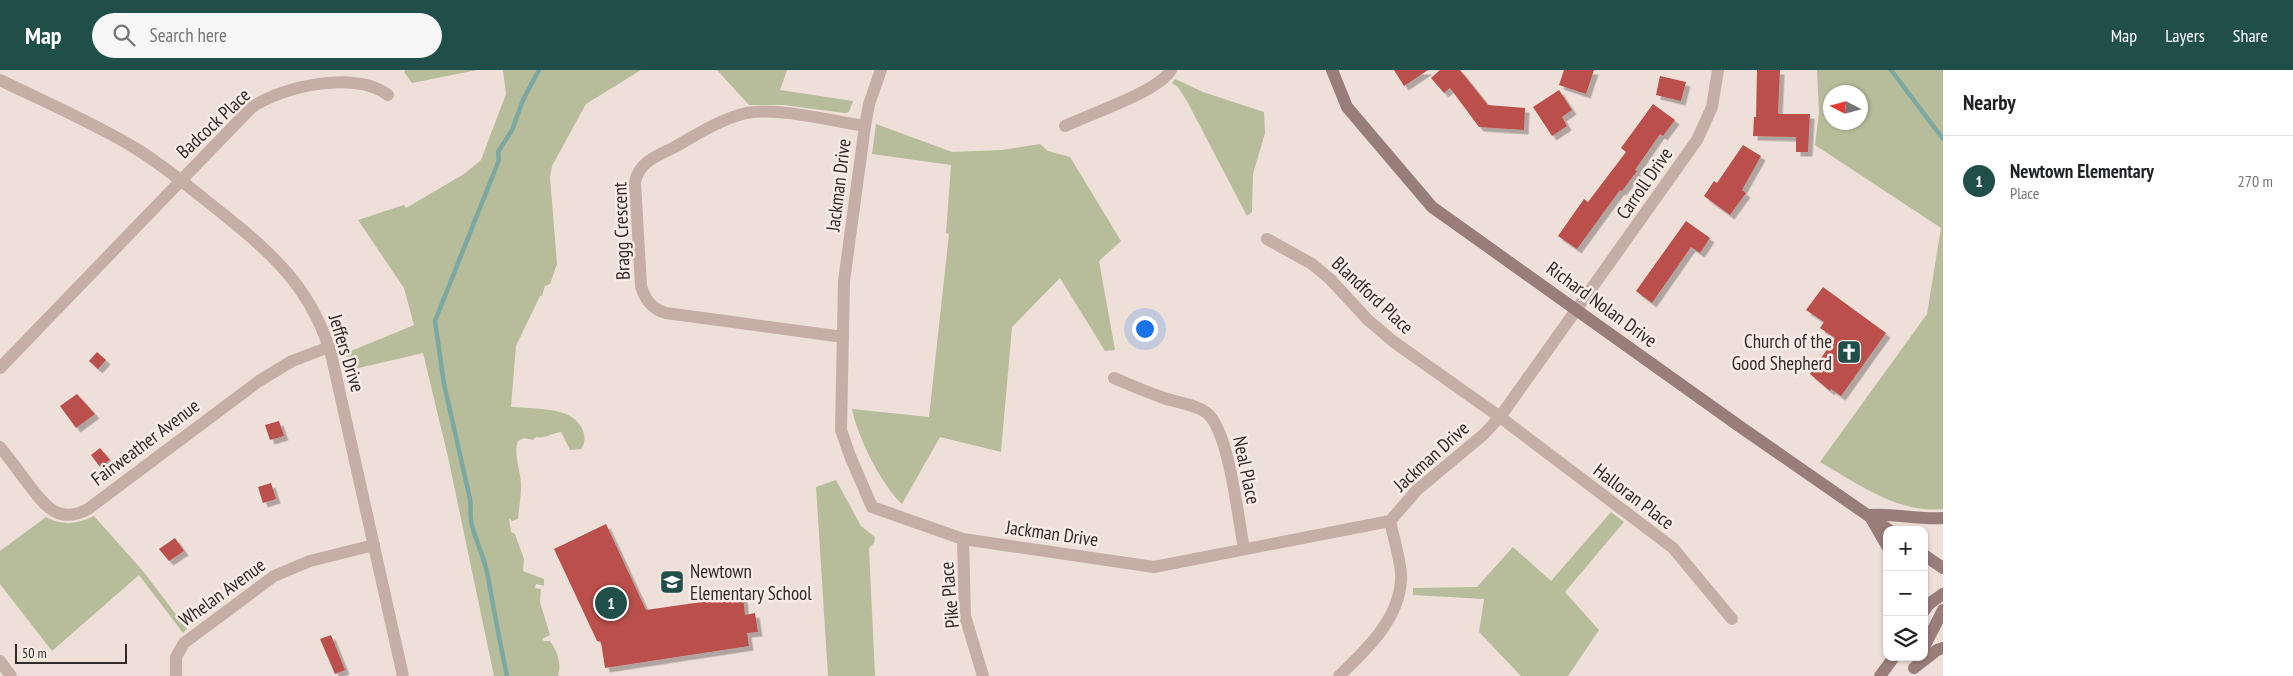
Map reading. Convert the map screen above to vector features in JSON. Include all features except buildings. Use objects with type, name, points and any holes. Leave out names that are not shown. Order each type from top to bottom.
[{"type":"main road","name":"Richard Nolan Drive","points":[[1332,70],[1347,106],[1432,207],[1742,428],[1884,526]]},
{"type":"main road","points":[[1883,539],[1869,515],[1893,514],[1923,519],[1943,518]]},
{"type":"main road","points":[[1928,558],[1943,568]]},
{"type":"main road","points":[[1928,605],[1943,594]]},
{"type":"main road","points":[[1928,639],[1943,610]]},
{"type":"main road","points":[[1914,667],[1937,650],[1943,648]]},
{"type":"main road","points":[[1880,676],[1891,661]]},
{"type":"street","name":"Jackman Drive","points":[[881,70],[869,104],[865,126],[844,281],[841,430],[872,507],[963,539],[1154,567],[1390,521],[1417,490],[1483,435],[1500,417],[1577,309]]},
{"type":"street","points":[[1065,126],[1151,88],[1166,78],[1171,70]]},
{"type":"street","name":"Carroll Drive","points":[[1577,309],[1698,140],[1712,108],[1718,70]]},
{"type":"street","name":"Jeffers Drive","points":[[0,80],[120,140],[180,179],[261,244],[280,264],[307,299],[321,325],[329,347],[403,676]]},
{"type":"street","name":"Badcock Place","points":[[180,179],[244,113],[273,95],[288,90],[343,82],[367,84],[388,95]]},
{"type":"street","name":"Bragg Crescent","points":[[843,337],[666,312],[653,307],[644,295],[641,286],[635,182],[639,168],[650,160],[716,125],[746,114],[774,112],[865,126]]},
{"type":"street","points":[[0,368],[180,179]]},
{"type":"street","name":"Blandford Place","points":[[1267,239],[1312,264],[1330,279],[1379,330],[1500,417]]},
{"type":"street","name":"Fairweather Avenue","points":[[0,447],[46,506],[61,514],[78,513],[88,509],[264,378],[303,355],[329,347]]},
{"type":"street","name":"Neal Place","points":[[1114,378],[1162,397],[1192,405],[1208,414],[1214,420],[1224,444],[1244,548]]},
{"type":"street","name":"Halloran Place","points":[[1500,417],[1673,548],[1732,619]]},
{"type":"street","points":[[1339,676],[1373,643],[1392,614],[1402,581],[1390,521]]},
{"type":"street","name":"Pike Place","points":[[963,539],[966,616],[983,676]]},
{"type":"street","name":"Whelan Avenue","points":[[176,676],[176,657],[184,643],[262,584],[304,564],[374,545]]},
{"type":"street","points":[[0,661],[11,676]]},
{"type":"green space","points":[[406,70],[477,70],[412,83],[404,72]]},
{"type":"green space","points":[[503,70],[641,70],[586,104],[552,166],[550,177],[557,264],[550,284],[545,286],[542,296],[540,296],[516,346],[511,407],[537,408],[568,415],[578,422],[585,438],[581,449],[570,450],[561,432],[536,437],[533,440],[524,438],[518,441],[517,446],[521,494],[518,519],[512,521],[509,518],[511,532],[515,534],[524,559],[523,571],[544,579],[544,586],[536,584],[535,588],[541,589],[540,602],[550,635],[542,639],[550,641],[557,653],[559,662],[558,676],[494,676],[448,457],[423,353],[350,370],[346,353],[414,325],[404,288],[358,220],[404,205],[406,208],[464,174],[481,160],[506,94]]},
{"type":"green space","points":[[717,70],[787,70],[780,90],[853,101],[849,112],[845,113],[783,105],[749,105]]},
{"type":"green space","points":[[1817,70],[1943,70],[1943,509],[1910,507],[1894,502],[1863,487],[1820,462],[1927,314],[1941,228],[1815,145],[1819,113]]},
{"type":"green space","points":[[1175,79],[1203,92],[1264,112],[1265,133],[1253,174],[1252,212],[1247,216],[1188,103],[1178,87],[1172,83]]},
{"type":"green space","points":[[876,124],[952,152],[1002,150],[1040,144],[1048,151],[1070,157],[1121,241],[1099,261],[1115,350],[1105,351],[1060,278],[1012,327],[1001,452],[940,437],[902,504],[886,485],[871,460],[859,433],[852,409],[929,417],[949,234],[946,233],[951,165],[872,154]]},
{"type":"green space","points":[[836,480],[861,526],[875,537],[874,543],[869,548],[875,676],[828,676],[816,487]]},
{"type":"green space","points":[[1611,512],[1624,522],[1565,592],[1599,630],[1568,676],[1521,676],[1479,632],[1484,599],[1413,595],[1413,588],[1477,587],[1513,547],[1551,581]]},
{"type":"green space","points":[[94,516],[143,571],[187,629],[183,633],[139,575],[52,651],[0,584],[0,551],[46,517],[58,522],[70,523]]},
{"type":"waterway","points":[[507,676],[487,571],[471,523],[470,499],[444,384],[435,321],[499,160],[498,152],[512,130],[523,100],[539,70]]},
{"type":"waterway","points":[[1891,70],[1943,139]]},
{"type":"place","name":"Church of the Good Shepherd","points":[[1849,352]]},
{"type":"place","name":"Newtown Elementary School","points":[[672,582]]},
{"type":"place","name":"Newtown Elementary","points":[[611,603]]}]
